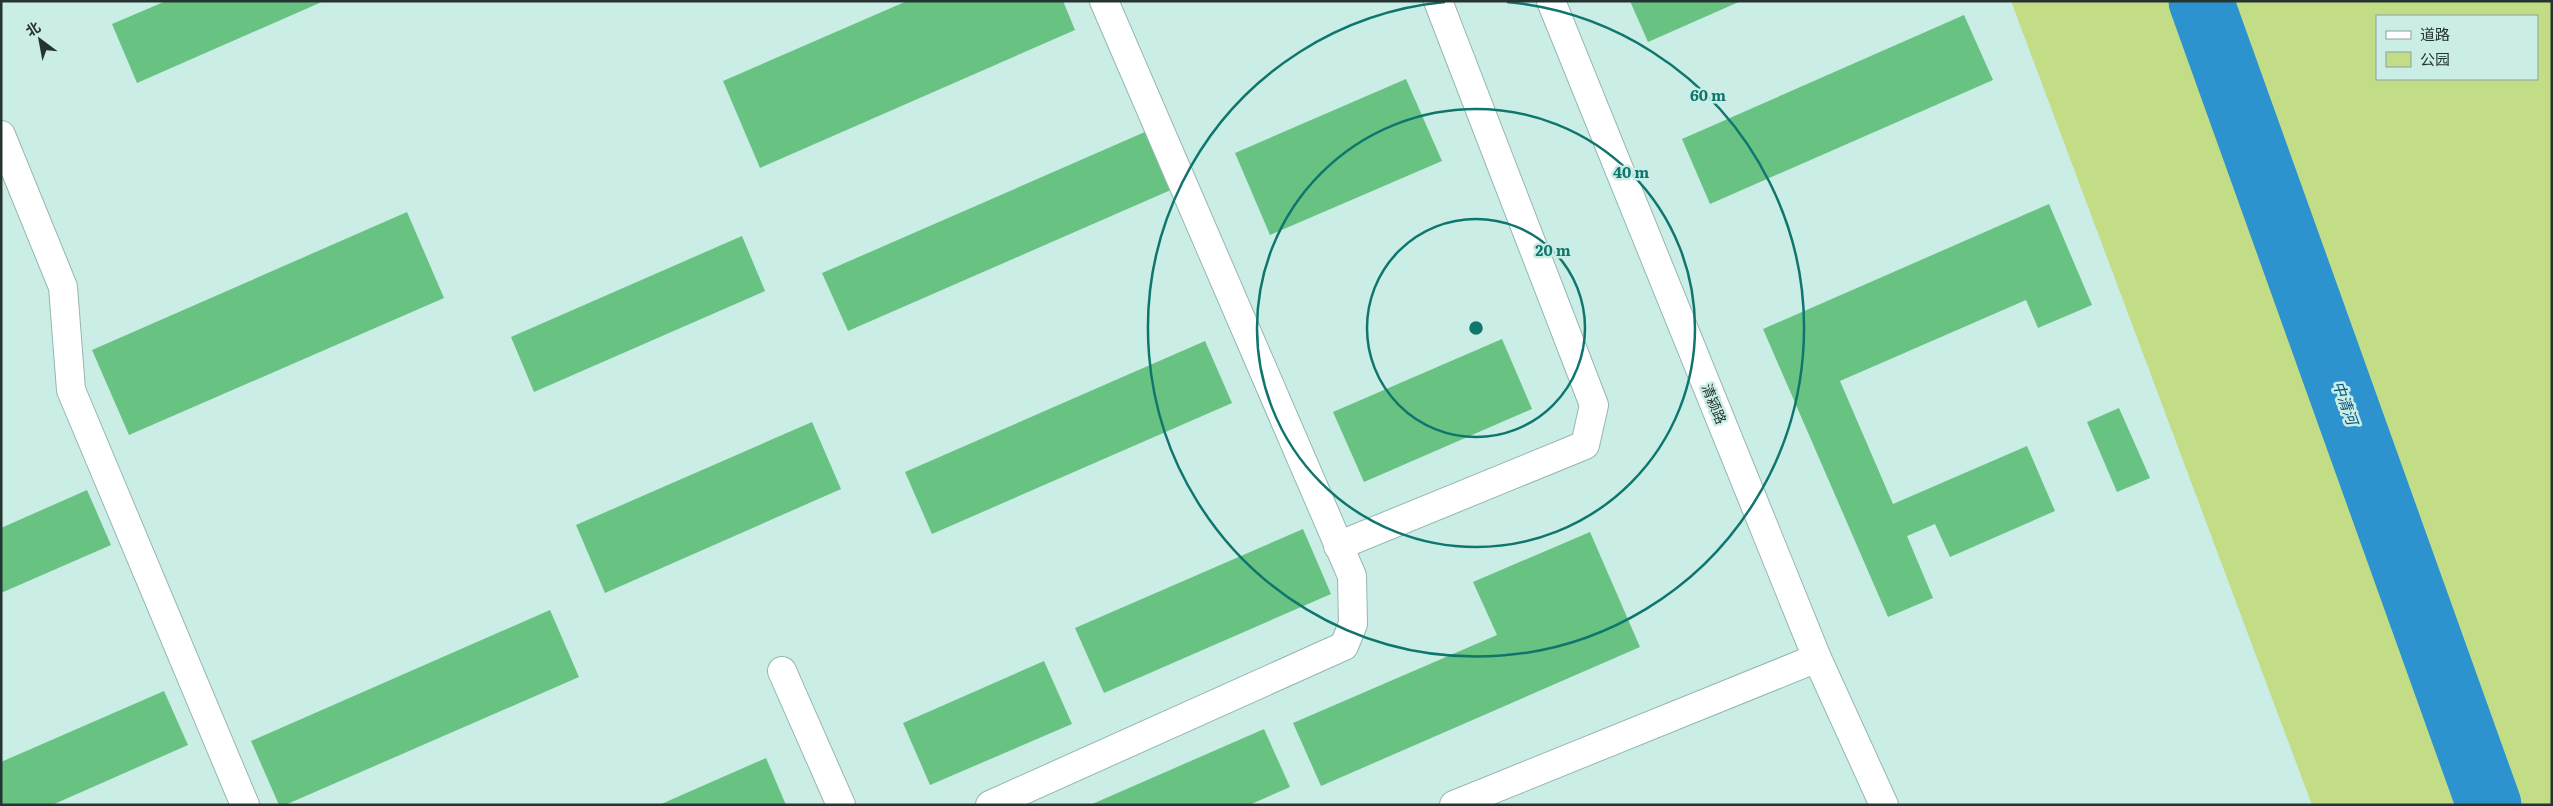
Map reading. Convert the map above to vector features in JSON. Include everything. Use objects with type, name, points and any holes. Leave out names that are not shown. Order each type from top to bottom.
[{"type":"street","points":[[990,805],[1344,646],[1352,624],[1352,576],[1104,1]]},
{"type":"street","points":[[1338,546],[1585,445],[1594,405],[1438,1]]},
{"type":"street","name":"清颍路","points":[[1551,1],[1817,658],[1884,805]]},
{"type":"street","points":[[1,135],[63,287],[71,390],[245,805]]},
{"type":"street","points":[[1454,805],[1817,658]]},
{"type":"street","points":[[782,671],[842,805]]},
{"type":"green space","points":[[2011,1],[2552,1],[2552,805],[2312,805]]},
{"type":"building","points":[[166,1],[324,1],[137,83],[112,24]]},
{"type":"building","points":[[907,1],[1063,1],[1075,30],[760,168],[723,81]]},
{"type":"building","points":[[1630,1],[1741,1],[1648,42]]},
{"type":"building","points":[[1964,15],[1993,80],[1710,204],[1682,139]]},
{"type":"building","points":[[1406,79],[1442,161],[1270,235],[1235,153]]},
{"type":"building","points":[[1154,128],[1180,186],[848,331],[822,273]]},
{"type":"building","points":[[2049,204],[2092,305],[2038,328],[2026,300],[1840,381],[1893,504],[2027,446],[2055,511],[1950,557],[1935,524],[1907,536],[1933,598],[1888,617],[1763,329]]},
{"type":"building","points":[[407,212],[444,298],[129,435],[92,350]]},
{"type":"building","points":[[742,236],[765,291],[534,392],[511,337]]},
{"type":"building","points":[[1502,339],[1532,409],[1364,482],[1333,412]]},
{"type":"building","points":[[1205,341],[1232,403],[932,534],[905,472]]},
{"type":"building","points":[[2119,408],[2150,478],[2117,492],[2087,422]]},
{"type":"building","points":[[812,422],[841,489],[605,593],[576,525]]},
{"type":"building","points":[[87,490],[111,545],[1,593],[1,528]]},
{"type":"building","points":[[1303,529],[1331,594],[1104,693],[1075,628]]},
{"type":"building","points":[[1590,532],[1640,647],[1321,786],[1293,723],[1497,635],[1473,582]]},
{"type":"building","points":[[550,610],[579,677],[285,805],[279,805],[251,741]]},
{"type":"building","points":[[1044,661],[1072,724],[930,785],[903,723]]},
{"type":"building","points":[[164,691],[188,745],[52,805],[1,805],[1,762]]},
{"type":"building","points":[[1264,729],[1290,787],[1249,805],[1090,805]]},
{"type":"building","points":[[766,758],[786,805],[659,805]]},
{"type":"waterway","name":"中清河","points":[[2201,1],[2489,805]]}]
